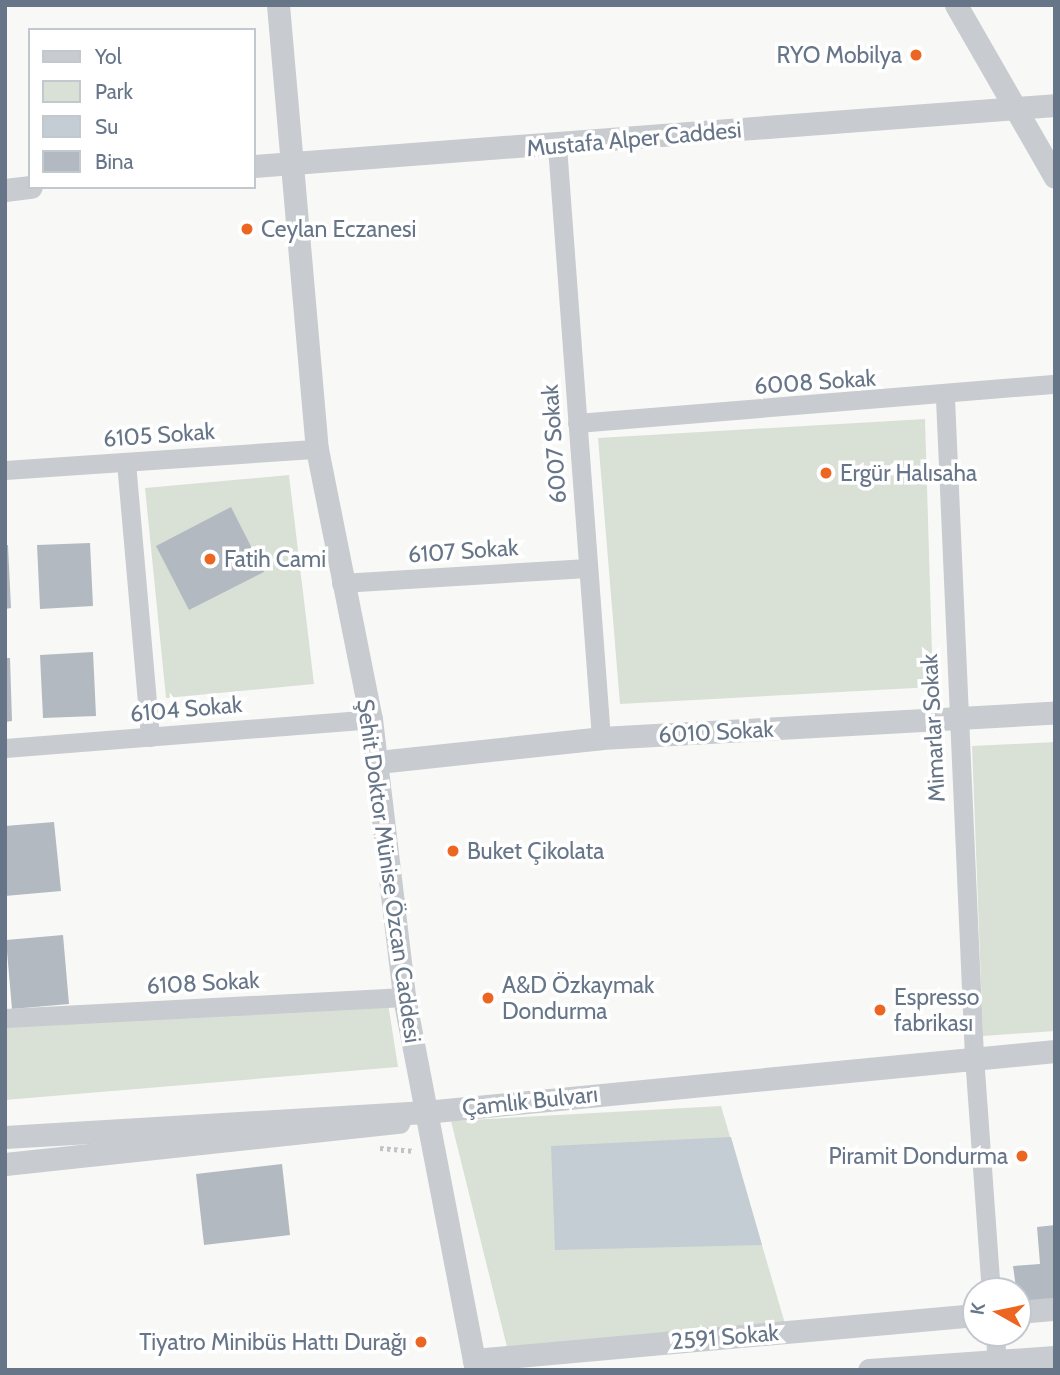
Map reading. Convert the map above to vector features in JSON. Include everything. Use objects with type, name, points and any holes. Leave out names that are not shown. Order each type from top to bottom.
[{"type":"street","name":"Şehit Doktor Münise Özcan Caddesi","points":[[278,5],[317,449],[378,762],[404,997],[475,1365]]},
{"type":"street","points":[[956,5],[1055,177]]},
{"type":"street","name":"Mustafa Alper Caddesi","points":[[256,166],[557,146],[1055,105]]},
{"type":"street","name":"6007 Sokak","points":[[557,146],[601,738]]},
{"type":"street","points":[[5,190],[28,187]]},
{"type":"street","name":"6008 Sokak","points":[[577,423],[945,398],[1055,384]]},
{"type":"street","name":"Mimarlar Sokak","points":[[945,398],[957,720],[974,1056],[990,1277]]},
{"type":"street","name":"6105 Sokak","points":[[5,470],[317,449]]},
{"type":"street","points":[[126,462],[150,737]]},
{"type":"street","name":"6107 Sokak","points":[[341,583],[588,568]]},
{"type":"street","name":"6010 Sokak","points":[[378,762],[601,738],[1055,713]]},
{"type":"street","name":"6104 Sokak","points":[[5,748],[371,719]]},
{"type":"street","name":"6108 Sokak","points":[[5,1018],[404,997]]},
{"type":"street","name":"Çamlık Bulvarı","points":[[5,1138],[425,1112],[974,1056],[1055,1051]]},
{"type":"street","points":[[5,1164],[387,1126],[425,1112]]},
{"type":"street","points":[[1032,1311],[1055,1309]]},
{"type":"street","name":"2591 Sokak","points":[[475,1365],[962,1316]]},
{"type":"street","points":[[996,1347],[997,1365]]},
{"type":"street","points":[[869,1370],[997,1365],[1055,1357]]},
{"type":"green space","points":[[925,419],[933,687],[620,704],[598,438]]},
{"type":"green space","points":[[289,475],[314,684],[166,698],[145,488]]},
{"type":"green space","points":[[1055,742],[1055,1031],[983,1036],[972,746]]},
{"type":"green space","points":[[388,1003],[398,1067],[5,1100],[5,1023]]},
{"type":"green space","points":[[721,1106],[789,1337],[508,1351],[451,1121]]},
{"type":"water","points":[[731,1137],[762,1245],[555,1250],[551,1146]]},
{"type":"building","name":"Fatih Cami","points":[[231,507],[264,572],[189,610],[156,546]]},
{"type":"building","points":[[90,543],[93,606],[40,609],[37,545]]},
{"type":"building","points":[[5,545],[8,545],[11,608],[5,609]]},
{"type":"building","points":[[93,652],[96,716],[43,718],[40,655]]},
{"type":"building","points":[[5,658],[10,658],[12,721],[5,722]]},
{"type":"building","points":[[54,822],[61,891],[5,896],[5,826]]},
{"type":"building","points":[[63,935],[69,1004],[12,1009],[6,940]]},
{"type":"building","points":[[282,1164],[290,1235],[204,1245],[196,1174]]},
{"type":"building","points":[[1055,1225],[1055,1299],[1032,1301],[1032,1277],[1015,1277],[1013,1266],[1040,1264],[1037,1227]]},
{"type":"place","name":"RYO Mobilya","points":[[916,55]]},
{"type":"place","name":"Ceylan Eczanesi","points":[[247,229]]},
{"type":"place","name":"Ergür Halısaha","points":[[826,473]]},
{"type":"place","name":"Fatih Cami","points":[[210,559]]},
{"type":"place","name":"Buket Çikolata","points":[[453,851]]},
{"type":"place","name":"A&D Özkaymak Dondurma","points":[[488,998]]},
{"type":"place","name":"Espresso fabrikası","points":[[880,1010]]},
{"type":"place","name":"Piramit Dondurma","points":[[1022,1156]]},
{"type":"place","name":"Tiyatro Minibüs Hattı Durağı","points":[[421,1342]]}]
